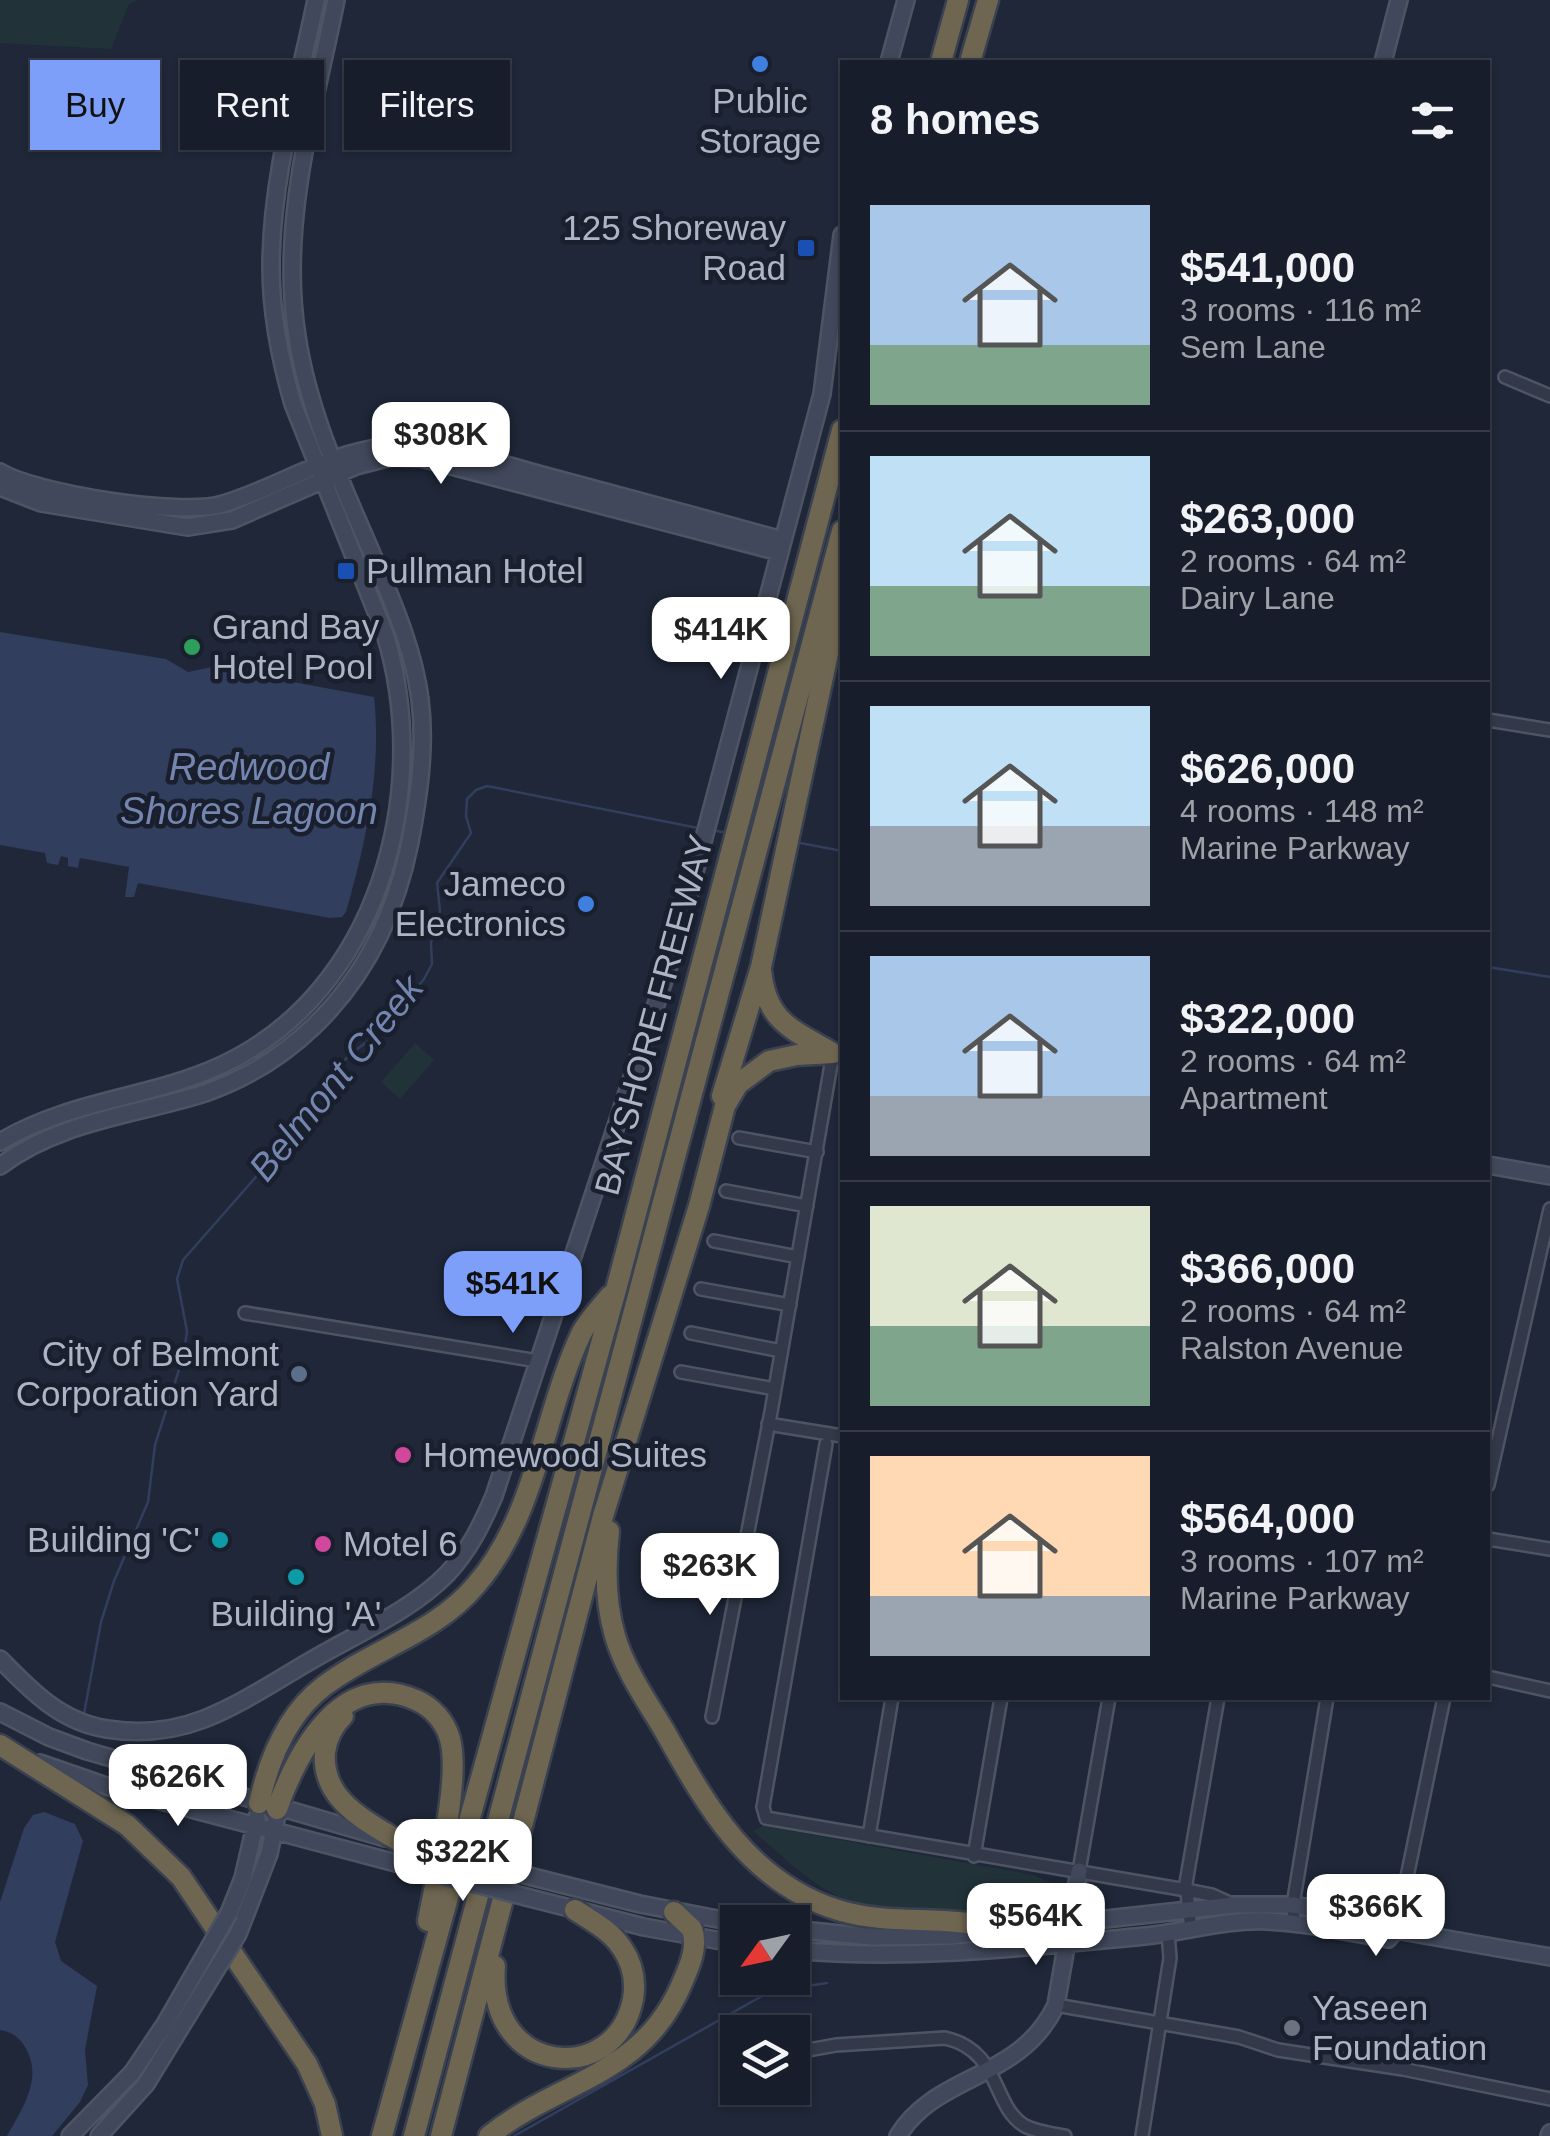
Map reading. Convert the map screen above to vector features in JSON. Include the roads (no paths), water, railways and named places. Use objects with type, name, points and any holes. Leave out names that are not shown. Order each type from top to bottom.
[{"type":"highway","points":[[940,60],[954,0]]},
{"type":"highway","points":[[971,60],[988,0]]},
{"type":"highway","name":"BAYSHORE FREEWAY","points":[[382,2136],[617,1286],[840,437]]},
{"type":"highway","name":"BAYSHORE FREEWAY","points":[[414,2136],[840,538]]},
{"type":"highway","points":[[699,1206],[709,1146],[761,967],[840,597]]},
{"type":"highway","points":[[761,967],[766,998],[780,1021],[838,1054]]},
{"type":"highway","points":[[441,2136],[603,1516],[699,1206],[725,1106],[738,1084],[770,1061],[796,1054],[838,1054]]},
{"type":"highway","points":[[270,1814],[275,1750],[302,1707],[336,1678],[442,1618],[467,1596],[498,1557],[518,1513],[583,1330],[617,1286]]},
{"type":"highway","points":[[616,1478],[606,1570],[616,1639],[691,1778],[733,1841],[779,1882],[840,1911],[906,1922],[986,1926],[1003,1932]]},
{"type":"highway","points":[[270,1814],[321,1725],[340,1708],[374,1696],[396,1694],[423,1703],[444,1724],[452,1752],[442,1840],[400,2069]]},
{"type":"highway","points":[[374,1696],[337,1722],[326,1744],[326,1770],[335,1794],[344,1804],[409,1845]]},
{"type":"highway","points":[[0,1745],[126,1824],[180,1878],[307,2064],[325,2104],[332,2136]]},
{"type":"highway","points":[[499,1919],[493,1986],[499,2016],[506,2028],[529,2048],[543,2055],[572,2057],[600,2048],[620,2030],[634,1992],[634,1977],[624,1950],[575,1910]]},
{"type":"highway","points":[[489,2136],[530,2108],[598,2076],[645,2040],[682,1986],[695,1938],[688,1923],[674,1912]]},
{"type":"main road","points":[[2,1159],[76,1128],[205,1093],[287,1050],[349,986],[377,944],[405,866],[422,735],[420,700],[401,623],[283,370],[277,335],[272,267],[280,182],[316,0]]},
{"type":"main road","points":[[0,1142],[70,1109],[199,1074],[275,1034],[334,974],[359,934],[386,862],[402,750],[396,668],[328,471],[301,364],[291,267],[299,185],[336,0]]},
{"type":"main road","points":[[890,60],[906,0]]},
{"type":"main road","points":[[1384,60],[1399,0]]},
{"type":"main road","points":[[0,1660],[43,1702],[77,1720],[105,1729],[148,1732],[177,1727],[205,1719],[234,1704],[392,1614],[446,1575],[468,1548],[489,1509],[662,990],[822,394],[840,251]]},
{"type":"main road","points":[[0,472],[42,490],[190,510],[228,503],[328,471],[381,459],[421,458],[780,546]]},
{"type":"main road","points":[[0,487],[41,503],[188,528],[232,520],[328,471]]},
{"type":"main road","points":[[1490,1164],[1550,1176]]},
{"type":"main road","points":[[0,1712],[67,1744],[411,1867],[575,1910],[720,1941]]},
{"type":"main road","points":[[0,1745],[112,1788],[256,1825]]},
{"type":"main road","points":[[77,2130],[132,2072],[165,2024],[229,1913],[256,1825],[270,1814]]},
{"type":"main road","points":[[270,1814],[674,1912],[720,1919]]},
{"type":"main road","points":[[99,2136],[146,2084],[238,1934],[260,1881],[270,1814]]},
{"type":"main road","points":[[898,2136],[907,2121],[933,2099],[1018,2053],[1042,2032],[1056,2006],[1079,1871]]},
{"type":"main road","points":[[810,1930],[897,1937],[1003,1932],[1234,1905],[1292,1905],[1389,1922],[1396,1930],[1550,1957]]},
{"type":"main road","points":[[810,1951],[924,1954],[1168,1933],[1254,1921],[1388,1939],[1396,1930]]},
{"type":"street","points":[[1505,377],[1550,396]]},
{"type":"street","points":[[1490,720],[1550,730]]},
{"type":"street","points":[[712,1717],[838,1054]]},
{"type":"street","points":[[739,1138],[817,1152]]},
{"type":"street","points":[[726,1190],[808,1206]]},
{"type":"street","points":[[1490,1476],[1550,1209]]},
{"type":"street","points":[[714,1241],[798,1257]]},
{"type":"street","points":[[702,1289],[790,1305]]},
{"type":"street","points":[[245,1313],[538,1362]]},
{"type":"street","points":[[691,1333],[782,1351]]},
{"type":"street","points":[[680,1372],[775,1389]]},
{"type":"street","points":[[768,1424],[840,1436]]},
{"type":"street","points":[[826,1444],[764,1815],[770,1820],[1186,1890],[1234,1905]]},
{"type":"street","points":[[1490,1539],[1550,1549]]},
{"type":"street","points":[[1490,1677],[1550,1691]]},
{"type":"street","points":[[868,1836],[892,1700]]},
{"type":"street","points":[[974,1856],[1001,1700]]},
{"type":"street","points":[[1079,1871],[1109,1700]]},
{"type":"street","points":[[1191,1930],[1186,1890],[1218,1700]]},
{"type":"street","points":[[1294,1924],[1292,1905],[1327,1700]]},
{"type":"street","points":[[1396,1930],[1444,1700]]},
{"type":"street","points":[[1142,2136],[1170,1958],[1168,1933]]},
{"type":"street","points":[[1056,2006],[1240,2037],[1278,2050],[1403,2069],[1550,2099]]},
{"type":"street","points":[[810,2049],[836,2044],[945,2038],[968,2046],[989,2070],[1016,2119],[1041,2132],[1065,2136]]},
{"type":"water","name":"Redwood Shores Lagoon","points":[[0,632],[166,659],[188,672],[212,667],[374,697],[376,752],[371,806],[342,917],[138,883],[134,897],[125,897],[129,867],[80,858],[78,868],[68,866],[68,858],[61,856],[58,865],[47,863],[45,853],[0,845]]},
{"type":"water","points":[[44,1812],[75,1824],[83,1841],[55,1942],[61,1961],[97,1986],[85,2050],[88,2085],[80,2102],[52,2136],[7,2136],[29,2093],[32,2070],[20,2040],[0,2030],[0,1902],[24,1828],[33,1815]]},
{"type":"waterway","name":"Belmont Creek","points":[[84,1714],[101,1622],[148,1502],[155,1445],[184,1354],[187,1331],[177,1279],[183,1260],[284,1145],[312,1099],[349,1055],[383,1030],[424,979],[432,964],[431,943],[440,911],[437,883],[471,833],[467,799],[487,786],[698,828]]},
{"type":"waterway","name":"Belmont Creek","points":[[711,830],[728,833]]},
{"type":"waterway","name":"Belmont Creek","points":[[795,842],[840,851]]},
{"type":"waterway","name":"Belmont Creek","points":[[1490,967],[1550,977]]},
{"type":"waterway","points":[[514,2136],[769,1992],[827,1983]]},
{"type":"place","name":"Public Storage","points":[[760,64]]},
{"type":"place","name":"125 Shoreway Road","points":[[806,248]]},
{"type":"place","name":"Pullman Hotel","points":[[346,571]]},
{"type":"place","name":"Grand Bay Hotel Pool","points":[[192,647]]},
{"type":"place","name":"Jameco Electronics","points":[[586,904]]},
{"type":"place","name":"City of Belmont Corporation Yard","points":[[299,1374]]},
{"type":"place","name":"Homewood Suites","points":[[403,1455]]},
{"type":"place","name":"Building 'C'","points":[[220,1540]]},
{"type":"place","name":"Motel 6","points":[[323,1544]]},
{"type":"place","name":"Building 'A'","points":[[296,1577]]},
{"type":"place","name":"Yaseen Foundation","points":[[1292,2028]]}]
